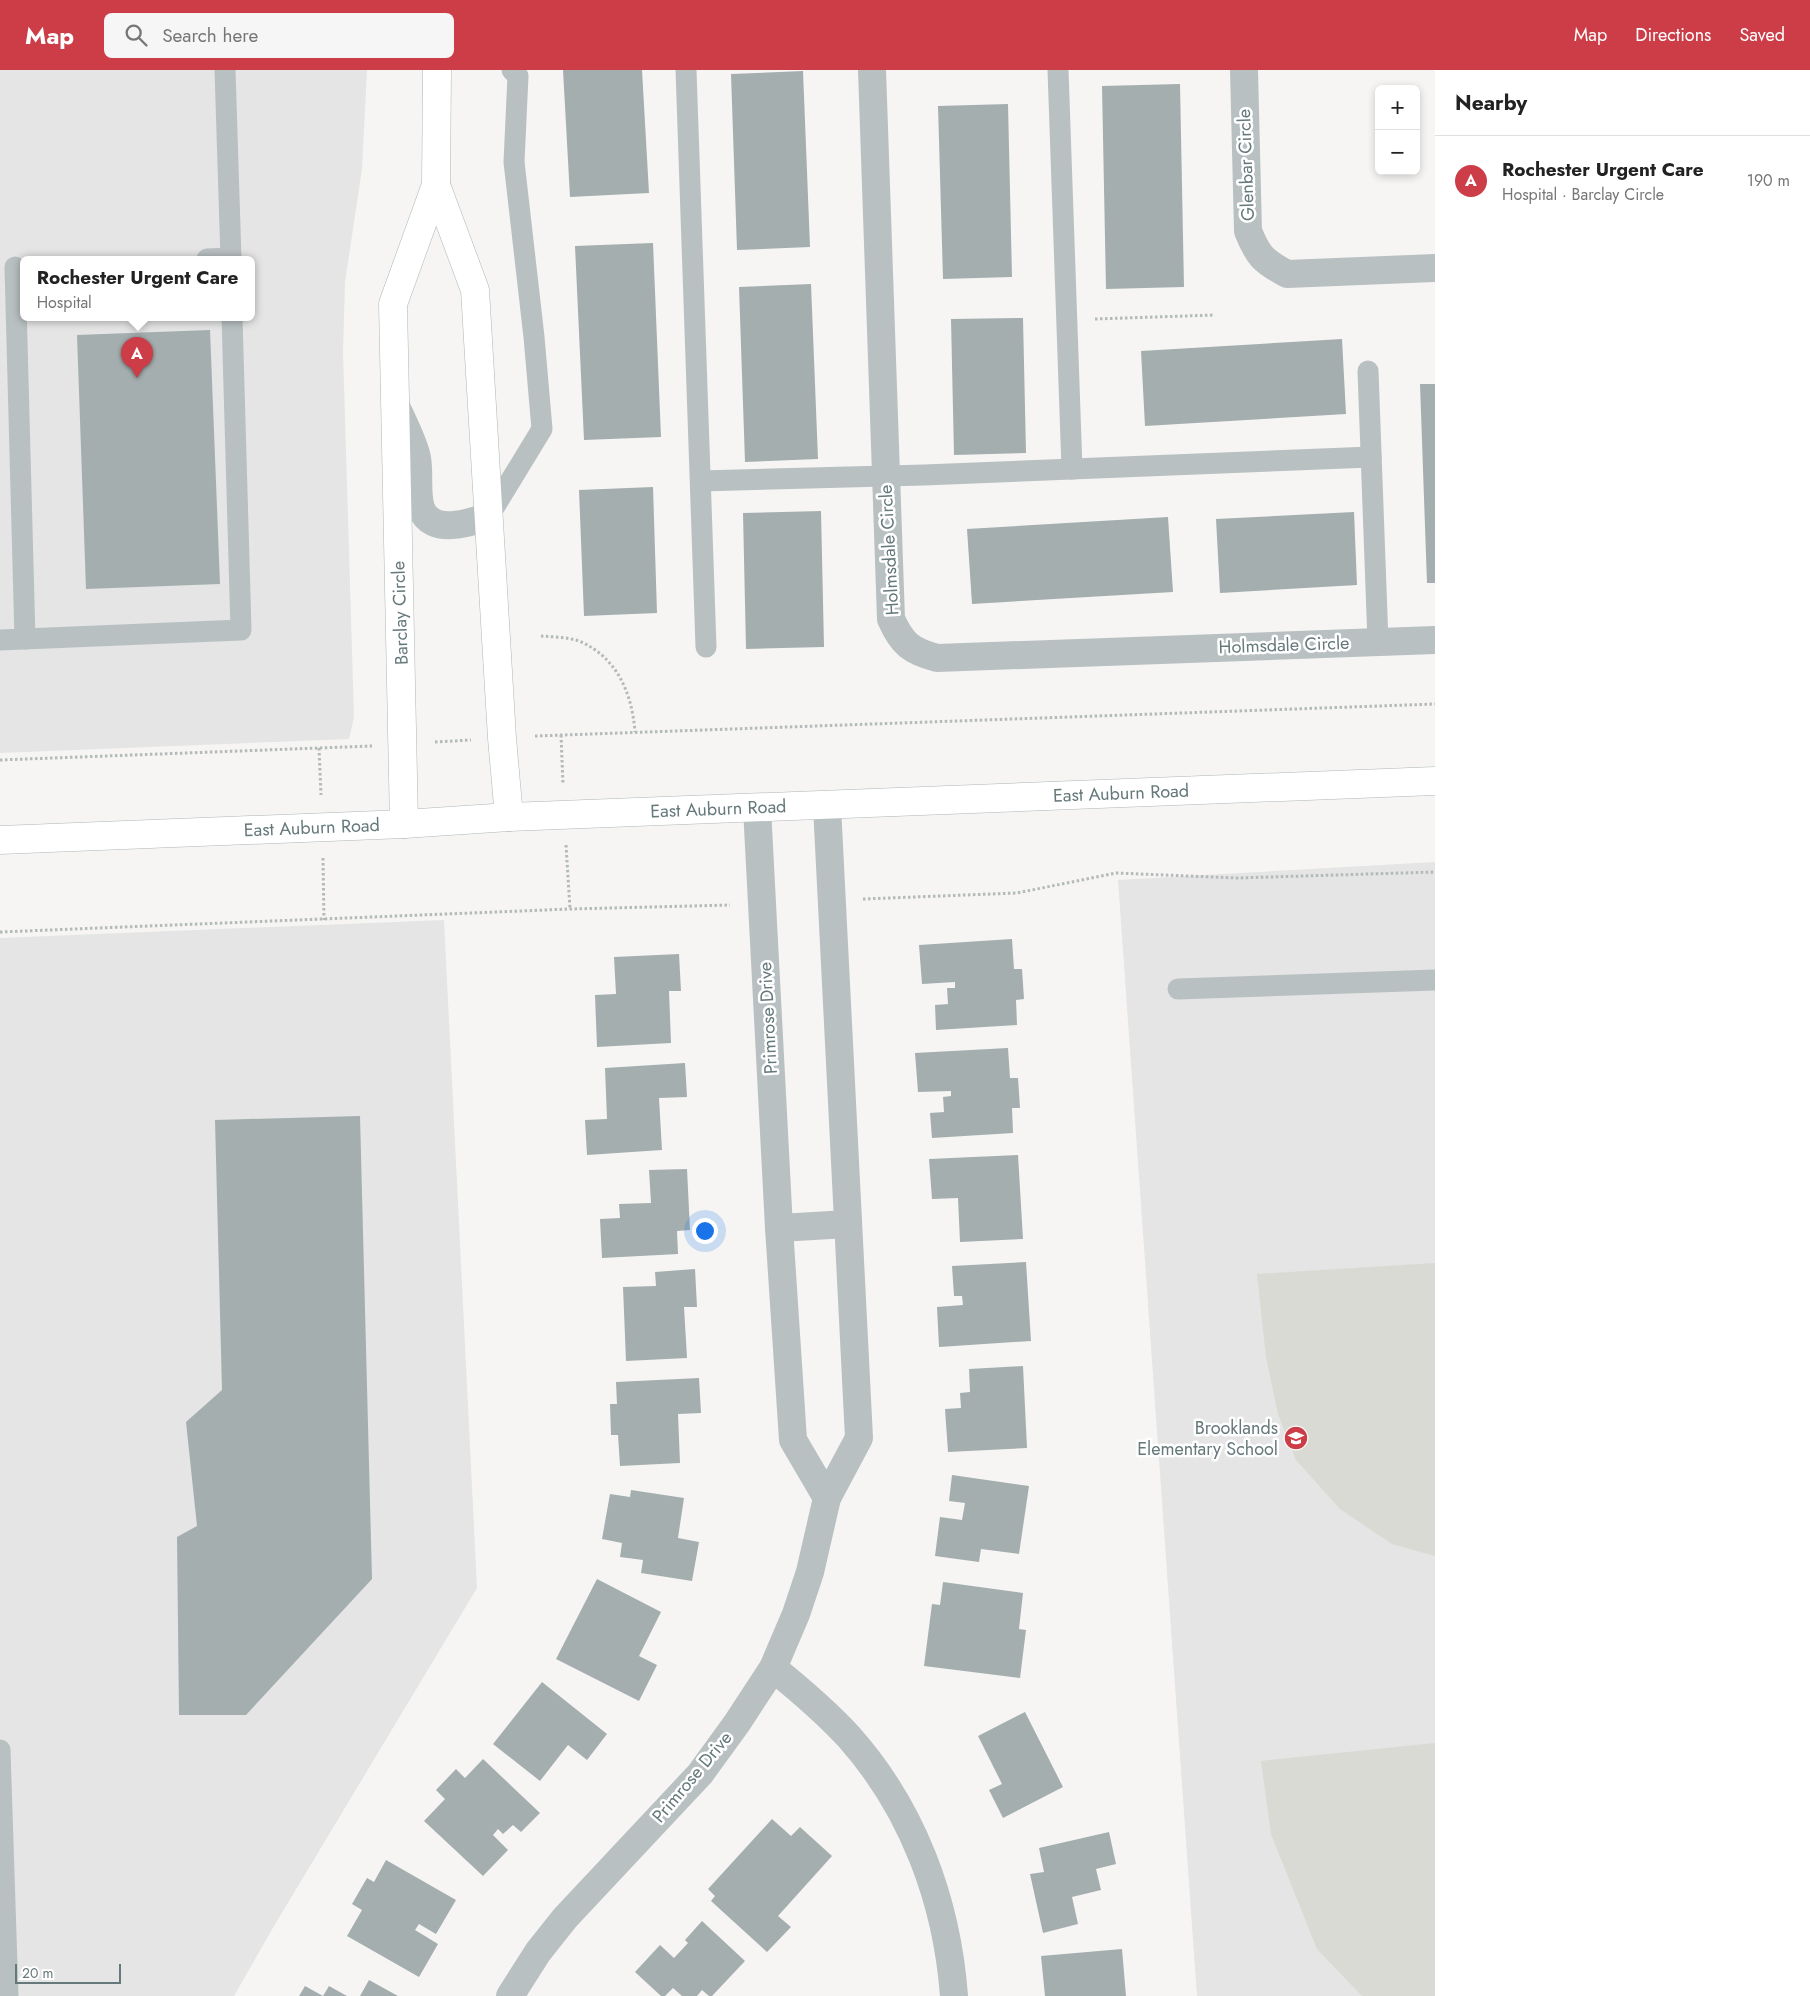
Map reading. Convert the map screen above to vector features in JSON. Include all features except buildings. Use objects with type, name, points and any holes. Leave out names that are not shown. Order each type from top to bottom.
[{"type":"main road","name":"Barclay Circle","points":[[404,824],[404,744],[393,304],[436,186],[437,70]]},
{"type":"main road","name":"Barclay Circle","points":[[436,186],[476,290],[509,817]]},
{"type":"main road","name":"East Auburn Road","points":[[0,840],[404,824],[509,817],[1435,781]]},
{"type":"street","name":"Holmsdale Circle","points":[[872,70],[891,619],[898,634],[909,648],[937,658],[1435,640]]},
{"type":"street","name":"Glenbar Circle","points":[[1244,70],[1248,231],[1256,250],[1269,264],[1287,274],[1435,268]]},
{"type":"street","name":"Barclay Circle","points":[[395,403],[417,456],[421,508],[427,519],[442,525],[460,526],[489,516]]},
{"type":"street","name":"Primrose Drive","points":[[510,1996],[538,1952],[565,1918],[700,1774],[737,1723],[773,1668],[796,1614],[810,1572],[826,1498],[860,1438],[826,806]]},
{"type":"street","name":"Primrose Drive","points":[[757,808],[779,1228],[793,1440],[826,1498]]},
{"type":"street","points":[[779,1228],[848,1224]]},
{"type":"street","points":[[773,1668],[799,1689],[849,1736],[873,1767],[893,1798],[925,1859],[940,1903],[947,1935],[954,1996]]},
{"type":"lane","points":[[225,70],[231,256]]},
{"type":"lane","points":[[489,516],[542,429],[534,336],[514,162],[518,76],[512,70]]},
{"type":"lane","points":[[686,70],[706,647]]},
{"type":"lane","points":[[1058,70],[1072,469]]},
{"type":"lane","points":[[13,267],[25,639]]},
{"type":"lane","points":[[0,640],[241,630],[232,321]]},
{"type":"lane","points":[[1368,371],[1378,642]]},
{"type":"lane","points":[[701,480],[886,476],[1371,457]]},
{"type":"lane","points":[[1178,989],[1435,980]]},
{"type":"lane","points":[[0,1750],[8,1996]]},
{"type":"path","points":[[1088,319],[1215,315]]},
{"type":"path","points":[[540,636],[578,641],[595,650],[610,662],[623,680],[631,701],[635,732]]},
{"type":"path","points":[[528,736],[1435,704]]},
{"type":"path","points":[[561,735],[561,760]]},
{"type":"path","points":[[432,742],[475,740]]},
{"type":"path","points":[[0,760],[372,746]]},
{"type":"path","points":[[319,748],[321,776]]},
{"type":"path","points":[[567,867],[570,909]]},
{"type":"path","points":[[862,899],[1017,893],[1116,873],[1237,878],[1435,872]]},
{"type":"path","points":[[324,877],[324,920]]},
{"type":"path","points":[[0,932],[570,909],[738,905]]},
{"type":"shaded area","points":[[0,70],[367,70],[362,169],[345,282],[343,352],[354,717],[349,739],[0,753]]},
{"type":"shaded area","name":"Brooklands Elementary School","points":[[1435,862],[1435,1996],[1197,1996],[1118,880]]},
{"type":"shaded area","points":[[444,920],[477,1588],[234,1996],[0,1996],[0,938]]},
{"type":"shaded area","points":[[1435,1263],[1435,1556],[1392,1544],[1340,1509],[1296,1460],[1278,1414],[1266,1357],[1257,1274]]},
{"type":"shaded area","points":[[1435,1743],[1435,1996],[1362,1996],[1317,1949],[1271,1834],[1261,1761]]},
{"type":"place","name":"Rochester Urgent Care","points":[[137,378]]},
{"type":"place","name":"Brooklands Elementary School","points":[[1296,1438]]}]
